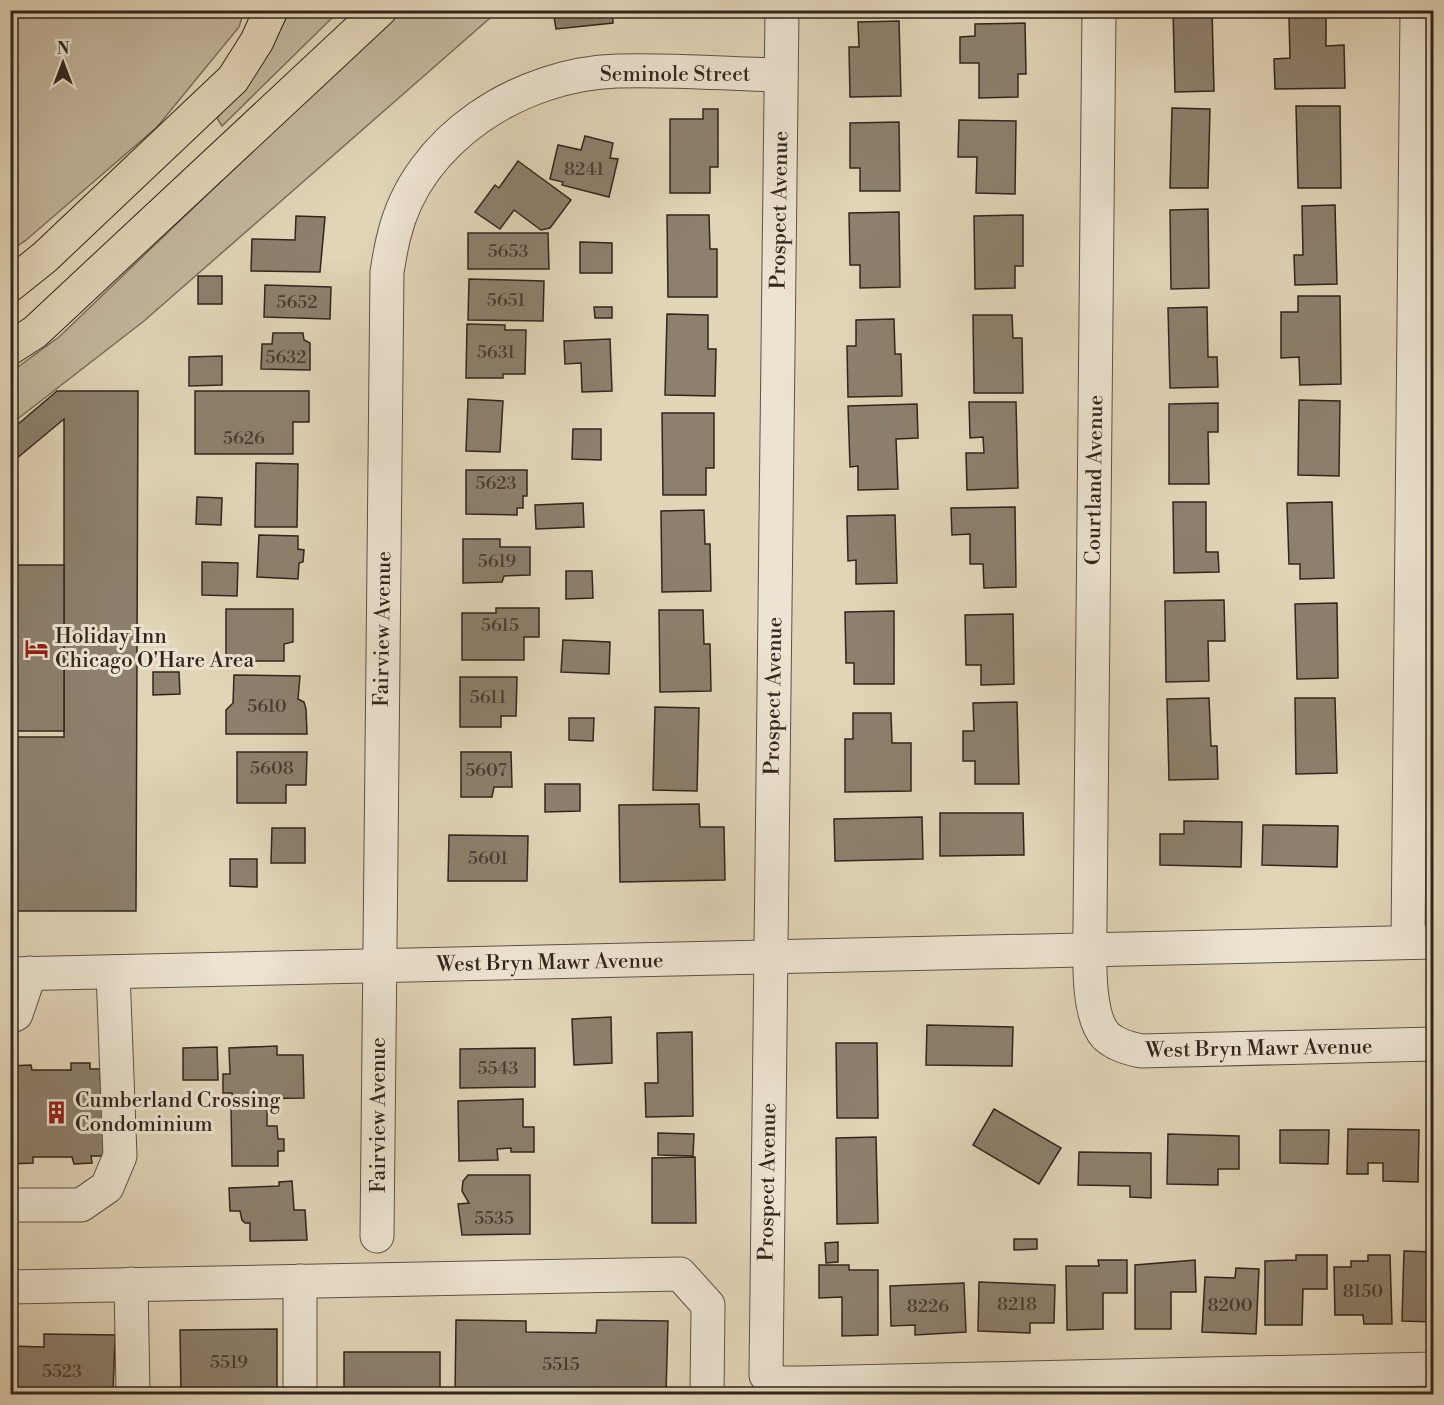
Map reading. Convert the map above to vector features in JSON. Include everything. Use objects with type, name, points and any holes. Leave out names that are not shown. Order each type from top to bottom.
[{"type":"highway","points":[[10,285],[38,263],[233,79],[257,41],[271,10]]},
{"type":"highway","points":[[10,348],[35,332],[380,10]]},
{"type":"street","name":"Prospect Avenue","points":[[782,10],[765,1367],[770,1379],[788,1383],[901,1387]]},
{"type":"street","name":"Courtland Avenue","points":[[1090,949],[1099,10]]},
{"type":"street","points":[[1418,10],[1421,942]]},
{"type":"street","name":"Seminole Street","points":[[535,87],[585,74],[616,71],[781,75]]},
{"type":"street","name":"Fairview Avenue","points":[[377,1236],[378,966],[387,272],[394,234],[411,194],[433,160],[462,130],[491,107],[535,87]]},
{"type":"street","name":"West Bryn Mawr Avenue","points":[[20,974],[1421,942]]},
{"type":"street","name":"West Bryn Mawr Avenue","points":[[1090,949],[1093,1002],[1098,1021],[1105,1035],[1121,1046],[1141,1051],[1434,1044]]},
{"type":"street","points":[[10,1205],[81,1204],[107,1186],[120,1156],[113,972]]},
{"type":"street","points":[[10,1017],[16,1014],[20,974]]},
{"type":"street","points":[[10,1287],[680,1275],[708,1305],[707,1395]]},
{"type":"street","points":[[300,1281],[300,1395]]},
{"type":"street","points":[[131,1284],[133,1395]]},
{"type":"street","points":[[901,1387],[1263,1383],[1434,1369]]},
{"type":"shaded area","points":[[11,10],[244,11],[239,27],[157,127],[25,241],[11,250]]},
{"type":"shaded area","points":[[290,11],[339,11],[222,126],[217,118],[261,65]]},
{"type":"shaded area","points":[[398,11],[498,11],[144,321],[11,424],[11,372],[59,337]]},
{"type":"building","points":[[553,10],[612,10],[613,23],[556,29]]},
{"type":"building","points":[[632,10],[659,10],[659,13],[632,13]]},
{"type":"building","points":[[1212,10],[1214,91],[1175,92],[1173,11]]},
{"type":"building","points":[[1326,16],[1326,46],[1344,45],[1345,88],[1275,89],[1274,59],[1290,58],[1289,17]]},
{"type":"building","points":[[899,21],[901,96],[850,97],[849,47],[859,47],[858,22]]},
{"type":"building","points":[[1025,23],[1026,74],[1018,74],[1018,97],[979,98],[979,63],[960,63],[960,37],[975,36],[975,24]]},
{"type":"building","points":[[1296,106],[1340,106],[1341,188],[1298,188]]},
{"type":"building","points":[[1172,108],[1210,109],[1208,188],[1170,188]]},
{"type":"building","points":[[703,109],[718,109],[718,167],[710,167],[710,193],[670,193],[670,119],[703,119]]},
{"type":"building","points":[[959,120],[1016,121],[1015,194],[976,193],[977,157],[958,157]]},
{"type":"building","points":[[899,122],[900,191],[860,191],[860,168],[850,168],[850,123]]},
{"type":"building","points":[[585,136],[613,143],[610,158],[618,159],[609,197],[562,185],[563,182],[550,179],[558,145],[581,150]]},
{"type":"building","points":[[518,161],[571,200],[550,228],[541,230],[514,210],[500,229],[475,212],[495,185],[499,188]]},
{"type":"building","points":[[1335,205],[1337,284],[1295,285],[1294,255],[1303,255],[1302,206]]},
{"type":"building","points":[[1208,209],[1209,288],[1171,289],[1170,210]]},
{"type":"building","points":[[899,212],[900,287],[860,288],[860,265],[850,265],[849,213]]},
{"type":"building","points":[[667,215],[709,215],[710,249],[717,249],[717,297],[668,297]]},
{"type":"building","points":[[1023,215],[1023,266],[1015,266],[1015,288],[975,289],[974,216]]},
{"type":"building","points":[[296,216],[325,217],[320,272],[251,271],[252,239],[295,240]]},
{"type":"building","points":[[468,233],[548,233],[549,269],[468,269]]},
{"type":"building","points":[[580,242],[612,243],[612,273],[580,273]]},
{"type":"building","points":[[198,276],[222,276],[222,304],[198,304]]},
{"type":"building","points":[[469,279],[544,281],[543,321],[468,320]]},
{"type":"building","points":[[265,285],[331,287],[330,319],[264,317]]},
{"type":"building","points":[[1298,296],[1340,296],[1341,384],[1300,385],[1299,357],[1281,358],[1281,312],[1298,312]]},
{"type":"building","points":[[594,307],[612,307],[612,318],[595,318]]},
{"type":"building","points":[[1207,307],[1208,357],[1217,357],[1218,387],[1170,388],[1168,308]]},
{"type":"building","points":[[667,314],[708,315],[708,349],[716,349],[715,396],[665,395]]},
{"type":"building","points":[[973,315],[1012,315],[1013,338],[1022,338],[1023,393],[974,393]]},
{"type":"building","points":[[894,319],[895,354],[901,354],[902,396],[848,397],[847,346],[856,346],[856,320]]},
{"type":"building","points":[[467,324],[505,325],[505,330],[526,330],[525,374],[503,374],[503,378],[466,378]]},
{"type":"building","points":[[273,333],[303,333],[304,340],[310,343],[310,370],[261,369],[262,344],[272,344]]},
{"type":"building","points":[[610,339],[612,391],[582,392],[581,363],[565,364],[564,341]]},
{"type":"building","points":[[222,356],[222,385],[189,386],[189,357]]},
{"type":"building","points":[[57,391],[138,391],[136,911],[10,911],[10,737],[64,737],[64,419],[10,464],[10,431]]},
{"type":"building","points":[[195,391],[309,391],[309,422],[293,422],[293,454],[195,454]]},
{"type":"building","points":[[468,399],[503,401],[500,452],[466,451]]},
{"type":"building","points":[[1299,400],[1340,401],[1339,476],[1298,475]]},
{"type":"building","points":[[969,402],[1016,402],[1018,488],[967,490],[966,453],[984,453],[983,437],[970,438]]},
{"type":"building","points":[[1218,403],[1218,432],[1208,432],[1209,484],[1169,484],[1169,404]]},
{"type":"building","points":[[917,404],[918,438],[896,439],[898,489],[858,490],[858,466],[850,467],[848,406]]},
{"type":"building","points":[[662,413],[714,413],[714,468],[706,468],[706,495],[663,495]]},
{"type":"building","points":[[573,429],[601,429],[601,460],[572,459]]},
{"type":"building","points":[[256,463],[298,464],[297,527],[255,527]]},
{"type":"building","points":[[466,470],[527,470],[527,496],[523,496],[523,508],[517,508],[517,515],[466,514]]},
{"type":"building","points":[[197,497],[222,498],[221,525],[196,524]]},
{"type":"building","points":[[1173,502],[1206,502],[1206,552],[1218,552],[1219,572],[1174,573]]},
{"type":"building","points":[[1332,502],[1334,578],[1300,579],[1300,564],[1289,564],[1287,503]]},
{"type":"building","points":[[583,503],[584,527],[536,529],[535,505]]},
{"type":"building","points":[[1015,507],[1016,587],[984,588],[983,564],[970,564],[970,534],[952,535],[951,508]]},
{"type":"building","points":[[704,510],[705,544],[710,544],[711,591],[662,592],[661,511]]},
{"type":"building","points":[[895,515],[897,583],[856,584],[856,560],[848,561],[847,516]]},
{"type":"building","points":[[259,535],[298,536],[298,549],[304,550],[303,562],[299,563],[298,579],[257,577]]},
{"type":"building","points":[[463,539],[500,539],[500,547],[530,547],[530,575],[504,576],[502,582],[463,583]]},
{"type":"building","points":[[202,562],[238,563],[237,596],[202,595]]},
{"type":"building","name":"Holiday Inn Chicago O'Hare Area","points":[[10,565],[64,565],[64,731],[10,731]]},
{"type":"building","points":[[566,571],[592,571],[593,598],[566,599]]},
{"type":"building","points":[[1224,600],[1225,641],[1208,641],[1209,681],[1166,682],[1165,601]]},
{"type":"building","points":[[1337,603],[1338,678],[1297,679],[1295,604]]},
{"type":"building","points":[[496,608],[539,608],[539,637],[524,637],[524,660],[462,660],[462,613],[496,613]]},
{"type":"building","points":[[226,609],[293,609],[293,642],[284,644],[284,661],[226,661]]},
{"type":"building","points":[[659,610],[703,610],[704,644],[710,644],[711,691],[660,692]]},
{"type":"building","points":[[894,611],[894,684],[854,684],[854,663],[846,663],[845,612]]},
{"type":"building","points":[[1013,614],[1014,684],[981,685],[981,665],[966,665],[965,615]]},
{"type":"building","points":[[563,640],[610,642],[609,674],[561,672]]},
{"type":"building","points":[[153,672],[179,672],[180,694],[153,695]]},
{"type":"building","points":[[234,675],[300,676],[298,699],[304,702],[306,709],[307,734],[226,734],[226,710],[233,703]]},
{"type":"building","points":[[460,677],[517,677],[516,716],[501,716],[501,727],[460,727]]},
{"type":"building","points":[[1209,698],[1211,746],[1217,746],[1218,779],[1169,780],[1167,699]]},
{"type":"building","points":[[1295,698],[1335,698],[1337,773],[1296,774]]},
{"type":"building","points":[[1017,702],[1019,784],[975,784],[975,761],[963,761],[963,731],[974,731],[973,703]]},
{"type":"building","points":[[655,707],[699,708],[697,791],[653,790]]},
{"type":"building","points":[[853,713],[891,713],[892,743],[911,743],[911,791],[845,792],[845,739],[853,739]]},
{"type":"building","points":[[569,718],[594,718],[593,741],[569,740]]},
{"type":"building","points":[[237,752],[307,752],[306,785],[286,785],[286,803],[237,803]]},
{"type":"building","points":[[461,752],[511,752],[512,787],[494,787],[492,797],[461,797]]},
{"type":"building","points":[[545,784],[580,784],[580,811],[545,812]]},
{"type":"building","points":[[699,804],[700,827],[724,827],[725,880],[620,882],[619,805]]},
{"type":"building","points":[[940,813],[1023,813],[1024,855],[940,856]]},
{"type":"building","points":[[922,817],[923,859],[835,861],[834,819]]},
{"type":"building","points":[[1184,821],[1242,822],[1241,867],[1160,865],[1160,834],[1184,834]]},
{"type":"building","points":[[1263,825],[1338,826],[1337,867],[1262,865]]},
{"type":"building","points":[[272,828],[305,828],[305,863],[271,863]]},
{"type":"building","points":[[449,835],[528,836],[527,881],[448,881]]},
{"type":"building","points":[[230,859],[257,859],[257,887],[230,886]]},
{"type":"building","points":[[611,1017],[612,1063],[574,1065],[572,1019]]},
{"type":"building","points":[[927,1025],[1013,1027],[1012,1066],[926,1065]]},
{"type":"building","points":[[692,1032],[693,1116],[646,1117],[645,1083],[658,1083],[657,1033]]},
{"type":"building","points":[[836,1043],[877,1043],[878,1118],[837,1118]]},
{"type":"building","points":[[277,1046],[277,1055],[303,1055],[304,1098],[233,1099],[232,1093],[223,1093],[223,1074],[230,1074],[229,1048]]},
{"type":"building","points":[[217,1047],[218,1080],[183,1080],[183,1048]]},
{"type":"building","points":[[535,1048],[535,1087],[460,1088],[460,1049]]},
{"type":"building","name":"Cumberland Crossing Condominium","points":[[71,1063],[90,1063],[90,1069],[100,1069],[104,1156],[91,1156],[92,1163],[74,1164],[72,1157],[33,1157],[33,1163],[10,1164],[10,1066],[31,1065],[32,1070],[71,1070]]},
{"type":"building","points":[[523,1099],[523,1127],[534,1127],[534,1152],[511,1152],[511,1148],[497,1149],[498,1160],[459,1161],[458,1101]]},
{"type":"building","points":[[267,1104],[267,1126],[277,1126],[278,1139],[284,1139],[284,1151],[278,1151],[278,1166],[232,1166],[231,1105]]},
{"type":"building","points":[[994,1109],[1061,1148],[1039,1184],[973,1145]]},
{"type":"building","points":[[1348,1129],[1419,1130],[1418,1182],[1383,1181],[1383,1163],[1368,1163],[1368,1174],[1347,1174]]},
{"type":"building","points":[[1280,1130],[1329,1130],[1328,1164],[1280,1163]]},
{"type":"building","points":[[658,1133],[694,1134],[693,1156],[658,1155]]},
{"type":"building","points":[[1168,1134],[1239,1136],[1239,1169],[1218,1169],[1218,1185],[1167,1184]]},
{"type":"building","points":[[876,1137],[878,1223],[837,1224],[836,1138]]},
{"type":"building","points":[[1079,1152],[1151,1153],[1151,1198],[1130,1197],[1130,1186],[1078,1185]]},
{"type":"building","points":[[695,1157],[696,1223],[652,1223],[652,1158]]},
{"type":"building","points":[[468,1175],[530,1175],[530,1234],[462,1235],[458,1204],[469,1203],[462,1191],[463,1181]]},
{"type":"building","points":[[292,1181],[294,1210],[305,1210],[307,1240],[250,1241],[250,1223],[242,1220],[240,1211],[230,1211],[229,1188],[279,1186],[279,1182]]},
{"type":"building","points":[[1014,1239],[1037,1239],[1037,1249],[1014,1250]]},
{"type":"building","points":[[838,1242],[838,1262],[826,1263],[825,1243]]},
{"type":"building","points":[[1404,1251],[1434,1252],[1434,1322],[1402,1321]]},
{"type":"building","points":[[1296,1255],[1327,1255],[1327,1289],[1303,1289],[1302,1325],[1265,1325],[1265,1261],[1296,1260]]},
{"type":"building","points":[[1368,1255],[1390,1255],[1392,1324],[1364,1324],[1363,1315],[1335,1315],[1334,1267],[1351,1267],[1351,1261],[1368,1261]]},
{"type":"building","points":[[1098,1260],[1127,1260],[1127,1293],[1103,1293],[1103,1329],[1067,1330],[1066,1266],[1099,1266]]},
{"type":"building","points":[[1195,1260],[1196,1292],[1171,1292],[1171,1329],[1135,1329],[1135,1265]]},
{"type":"building","points":[[819,1265],[849,1265],[849,1270],[878,1270],[878,1335],[842,1336],[842,1297],[819,1298]]},
{"type":"building","points":[[1236,1268],[1259,1269],[1256,1334],[1202,1332],[1205,1277],[1235,1278]]},
{"type":"building","points":[[979,1282],[1055,1285],[1054,1323],[1030,1323],[1030,1333],[978,1331]]},
{"type":"building","points":[[964,1283],[966,1332],[915,1335],[915,1325],[891,1326],[890,1286]]},
{"type":"building","points":[[456,1320],[526,1321],[526,1332],[596,1333],[597,1320],[668,1321],[666,1394],[455,1394]]},
{"type":"building","points":[[277,1329],[277,1394],[181,1394],[180,1330]]},
{"type":"building","points":[[44,1334],[115,1335],[113,1394],[10,1394],[10,1346],[44,1347]]},
{"type":"building","points":[[344,1352],[440,1352],[440,1394],[344,1394]]},
{"type":"place","name":"Holiday Inn Chicago O'Hare Area","points":[[37,648]]},
{"type":"place","name":"Cumberland Crossing Condominium","points":[[57,1112]]}]
